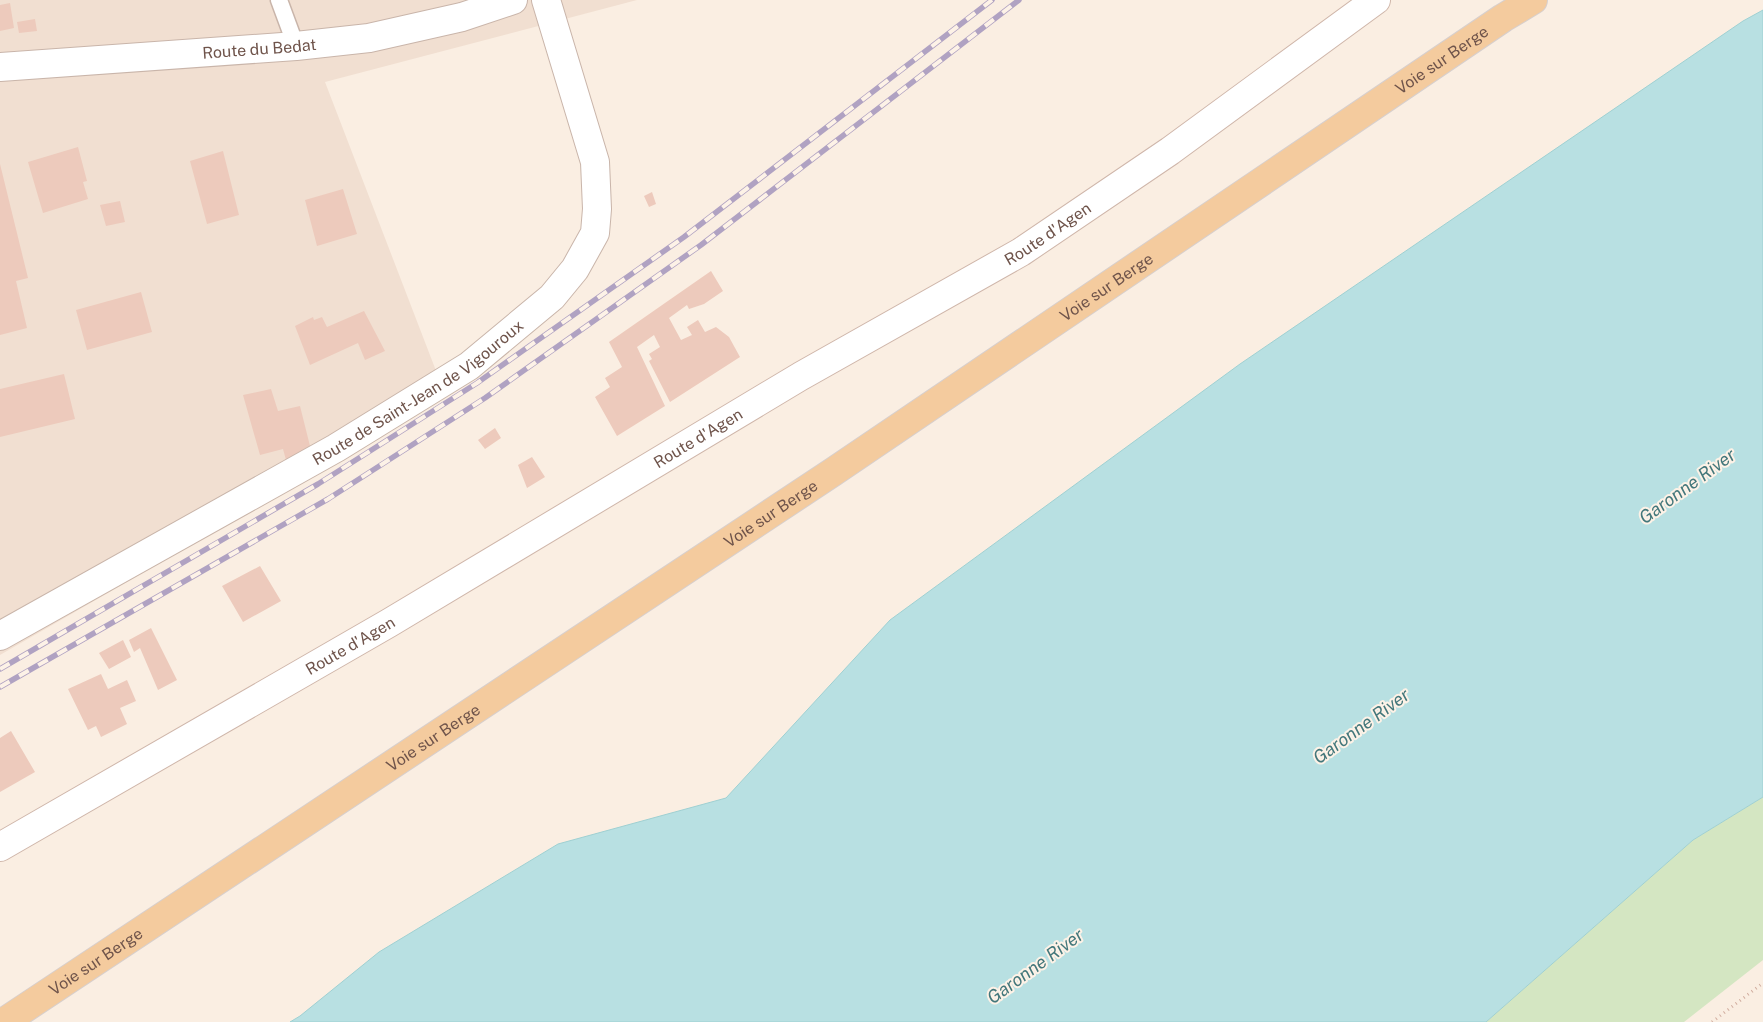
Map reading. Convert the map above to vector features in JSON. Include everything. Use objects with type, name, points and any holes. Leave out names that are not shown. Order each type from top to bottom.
[{"type":"main road","name":"Route du Bedat","points":[[0,67],[296,46],[369,38],[462,17],[513,0]]},
{"type":"main road","name":"Route de Saint-Jean de Vigouroux","points":[[0,636],[336,448],[469,366],[552,297],[575,269],[594,233],[597,208],[595,162],[546,0]]},
{"type":"main road","name":"Route d'Agen","points":[[0,847],[389,623],[801,376],[1021,252],[1170,151],[1376,0]]},
{"type":"main road","name":"Voie sur Berge","points":[[4,1022],[833,472],[1274,172],[1503,18],[1533,0]]},
{"type":"lane","points":[[279,0],[296,46]]},
{"type":"path","points":[[1712,1022],[1763,983]]},
{"type":"shaded area","points":[[0,0],[637,0],[325,82],[443,389],[268,501],[0,655]]},
{"type":"green space","points":[[1763,797],[1763,960],[1684,1022],[1486,1022],[1693,840]]},
{"type":"water","name":"Garonne River","points":[[1763,10],[1763,797],[1693,840],[1486,1022],[290,1022],[379,952],[558,844],[726,798],[890,620],[1240,364],[1743,21]]},
{"type":"building","points":[[10,3],[14,28],[0,31],[0,5]]},
{"type":"building","points":[[35,19],[37,31],[19,33],[17,22]]},
{"type":"building","points":[[78,147],[87,181],[83,182],[88,199],[43,213],[28,162]]},
{"type":"building","points":[[223,151],[239,215],[207,224],[190,161]]},
{"type":"building","points":[[0,164],[28,278],[16,281],[27,328],[0,335]]},
{"type":"building","points":[[343,189],[357,234],[317,246],[305,200]]},
{"type":"building","points":[[652,192],[656,204],[649,207],[644,196]]},
{"type":"building","points":[[120,201],[125,222],[106,226],[100,205]]},
{"type":"building","points":[[711,271],[723,291],[704,304],[689,309],[687,305],[669,318],[681,340],[692,335],[687,327],[698,320],[705,332],[716,327],[729,337],[740,357],[670,402],[649,361],[652,359],[649,354],[660,347],[654,335],[637,347],[665,406],[617,436],[595,397],[610,387],[605,378],[622,367],[609,342]]},
{"type":"building","points":[[141,292],[152,332],[87,350],[76,310]]},
{"type":"building","points":[[364,311],[385,351],[365,360],[358,343],[310,365],[295,326],[313,317],[314,320],[322,317],[327,327]]},
{"type":"building","points":[[64,374],[75,419],[0,437],[0,389]]},
{"type":"building","points":[[271,389],[278,411],[300,406],[310,446],[286,460],[283,449],[260,455],[243,395]]},
{"type":"building","points":[[495,428],[501,438],[485,449],[478,440]]},
{"type":"building","points":[[532,457],[545,477],[527,488],[518,465]]},
{"type":"building","points":[[260,566],[281,601],[243,622],[222,586]]},
{"type":"building","points":[[151,628],[177,680],[158,690],[140,648],[134,652],[129,640]]},
{"type":"building","points":[[123,640],[131,657],[109,669],[99,653]]},
{"type":"building","points":[[101,674],[108,689],[127,680],[136,701],[120,708],[127,724],[101,737],[96,726],[88,730],[68,689]]},
{"type":"building","points":[[11,731],[35,772],[0,792],[0,738]]},
{"type":"railway","points":[[0,669],[318,484],[477,383],[684,237],[992,0]]},
{"type":"railway","points":[[0,687],[328,499],[485,398],[701,245],[1019,0]]}]
